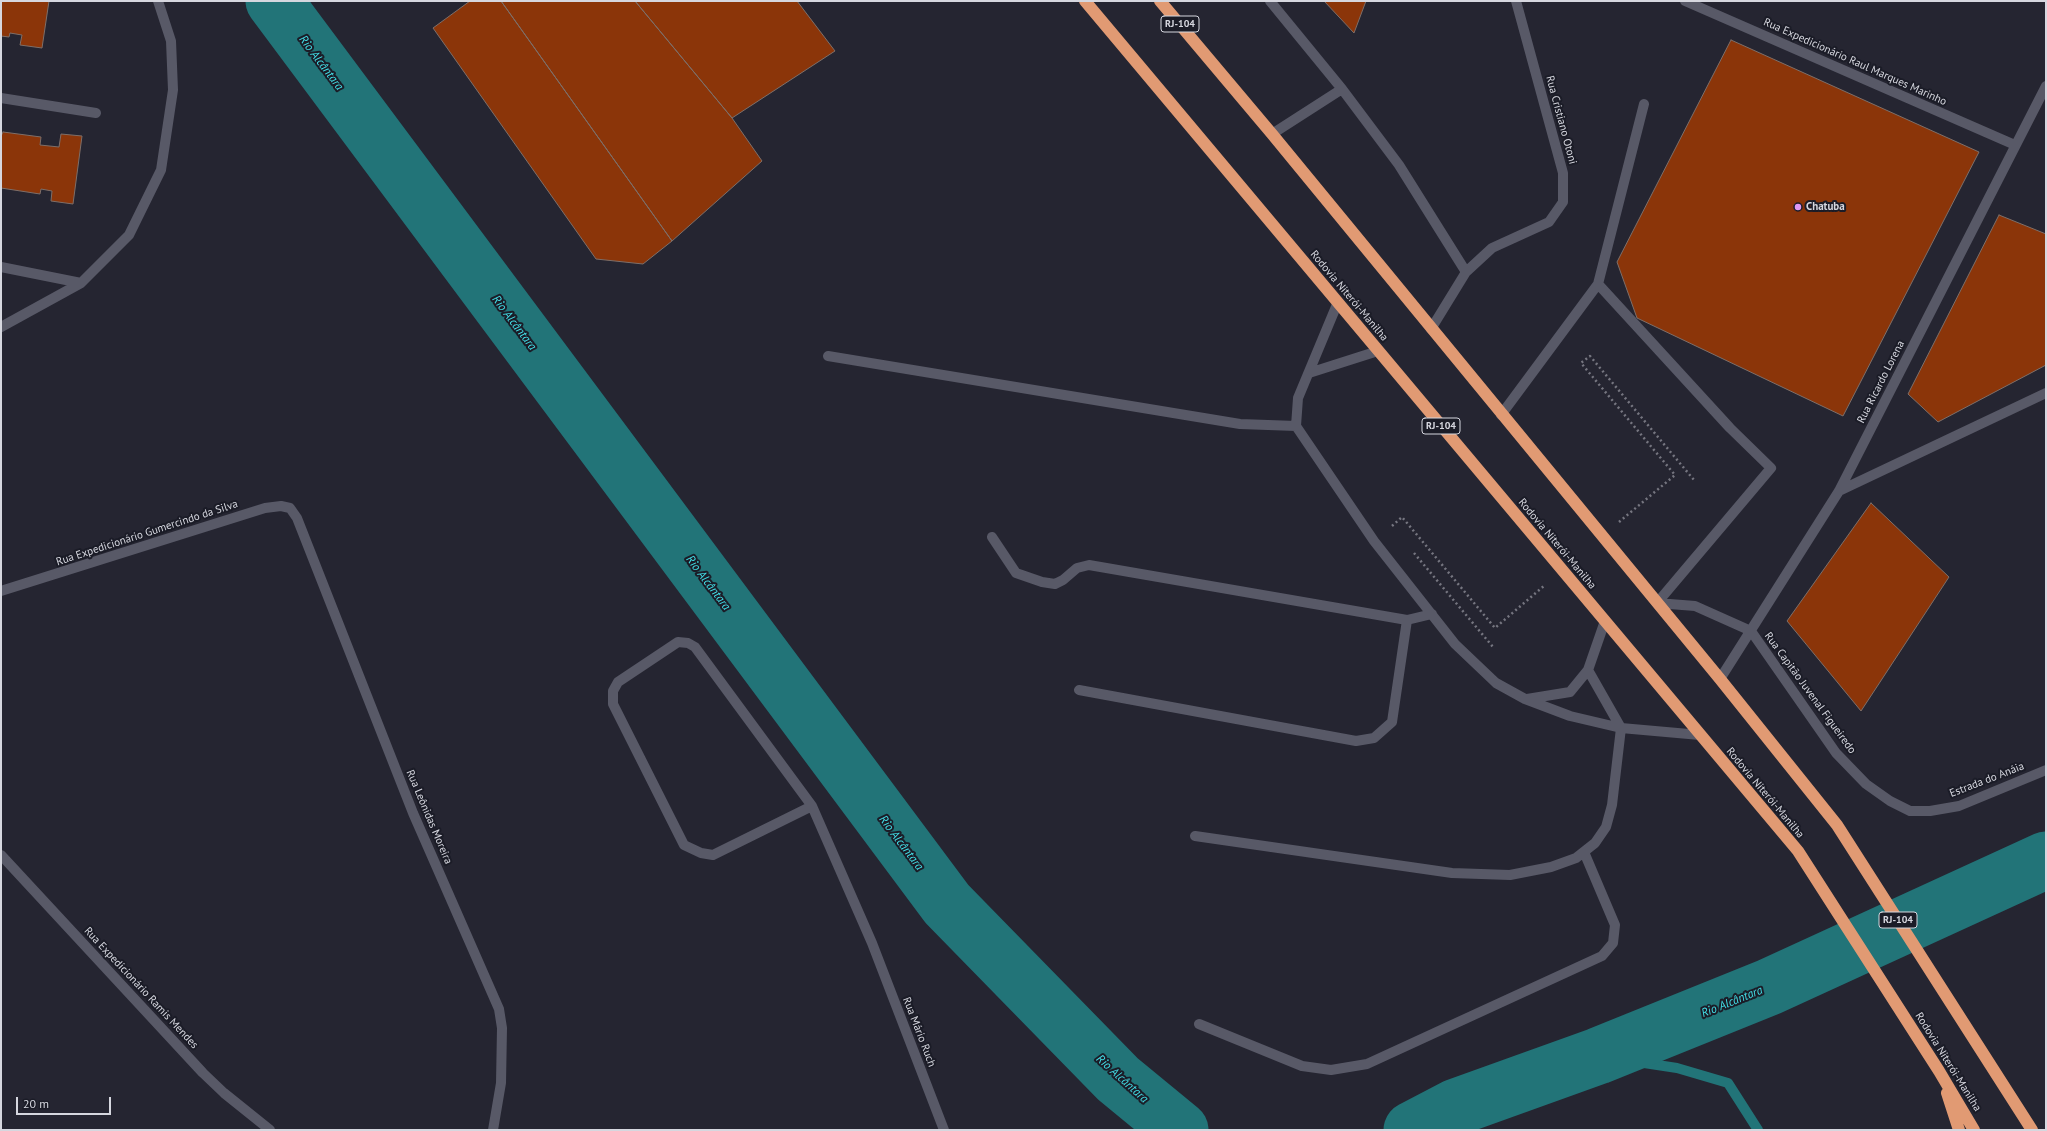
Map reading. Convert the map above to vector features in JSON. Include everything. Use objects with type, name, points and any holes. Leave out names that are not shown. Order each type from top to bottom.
[{"type":"highway","name":"Rodovia Niterói-Manilha","points":[[1085,1],[1798,852],[1939,1071],[1974,1130]]},
{"type":"highway","name":"RJ-104","points":[[1160,1],[1272,134],[1501,415],[1720,680],[1837,825],[2032,1130]]},
{"type":"highway","points":[[1939,1071],[1959,1130]]},
{"type":"street","points":[[1,327],[81,284],[129,234],[161,170],[173,90],[171,41],[158,1]]},
{"type":"street","points":[[1270,1],[1342,89],[1399,165],[1466,272]]},
{"type":"street","name":"Rua Cristiano Otoni","points":[[1431,329],[1466,272],[1492,248],[1549,222],[1563,202],[1563,173],[1516,1]]},
{"type":"street","name":"Rua Expedicionário Raul Marques Marinho","points":[[1685,1],[2015,145]]},
{"type":"street","name":"Rua Ricardo Lorena","points":[[1720,680],[1839,491],[2046,86]]},
{"type":"street","points":[[1272,134],[1342,89]]},
{"type":"street","points":[[1,98],[96,113]]},
{"type":"street","points":[[1501,415],[1598,284],[1644,104]]},
{"type":"street","points":[[1,267],[81,284]]},
{"type":"street","points":[[1598,284],[1730,428],[1770,468],[1657,603]]},
{"type":"street","points":[[1338,302],[1298,398],[1296,426],[1374,541],[1455,644],[1496,683],[1525,699],[1570,716],[1621,728],[1700,735]]},
{"type":"street","points":[[1309,373],[1378,351]]},
{"type":"street","points":[[828,356],[1240,424],[1296,426]]},
{"type":"street","points":[[1839,491],[2046,393]]},
{"type":"street","name":"Rua Expedicionário Gumercindo da Silva","points":[[1,592],[265,508],[281,506],[290,508],[297,518]]},
{"type":"street","name":"Rua Leônidas Moreira","points":[[297,518],[413,813],[499,1009],[502,1028],[501,1083],[493,1130]]},
{"type":"street","points":[[992,537],[1016,573],[1042,582],[1055,584],[1063,580],[1077,568],[1089,565],[1407,620],[1432,614]]},
{"type":"street","name":"Rua Capitão Juvenal Figueiredo","points":[[1657,603],[1695,606],[1751,631],[1836,753],[1866,784],[1890,801]]},
{"type":"street","points":[[1079,690],[1356,741],[1374,738],[1392,722],[1407,620]]},
{"type":"street","points":[[1525,699],[1570,692],[1588,670],[1604,621]]},
{"type":"street","name":"Rua Mário Ruch","points":[[812,806],[713,855],[701,853],[684,845],[613,704],[613,691],[618,682],[678,642],[688,643],[695,647],[812,806],[872,943],[944,1130]]},
{"type":"street","points":[[1195,836],[1452,873],[1510,875],[1551,867],[1576,858],[1595,843],[1606,827],[1612,805],[1621,728],[1588,670]]},
{"type":"street","name":"Estrada do Anáia","points":[[1890,801],[1910,811],[1930,811],[1960,806],[2046,770]]},
{"type":"street","points":[[1199,1024],[1302,1066],[1331,1070],[1367,1064],[1602,956],[1614,943],[1615,925],[1584,852]]},
{"type":"street","name":"Rua Expedicionário Ramis Mendes","points":[[1,854],[203,1073],[224,1093],[270,1130]]},
{"type":"path","points":[[1675,475],[1581,363],[1590,356],[1694,480]]},
{"type":"path","points":[[1397,532],[1392,526],[1402,517],[1495,628]]},
{"type":"path","points":[[1412,550],[1493,648]]},
{"type":"building","points":[[1,1],[49,1],[42,48],[20,45],[22,35],[10,33],[9,37],[1,36]]},
{"type":"building","points":[[470,1],[501,1],[672,241],[643,264],[596,259],[433,28]]},
{"type":"building","points":[[501,1],[635,1],[732,118],[762,161],[672,241]]},
{"type":"building","points":[[635,1],[797,1],[835,51],[732,118]]},
{"type":"building","points":[[1324,1],[1366,1],[1354,33]]},
{"type":"building","name":"Chatuba","points":[[1731,40],[1979,152],[1843,416],[1637,318],[1617,262]]},
{"type":"building","points":[[3,132],[41,137],[40,145],[59,147],[61,134],[82,136],[73,204],[51,201],[52,191],[41,189],[40,194],[1,188],[1,136]]},
{"type":"building","points":[[1999,215],[2046,234],[2046,365],[1938,422],[1908,394]]},
{"type":"building","points":[[1871,503],[1949,577],[1861,711],[1787,621]]},
{"type":"waterway","name":"Rio Alcântara","points":[[274,1],[947,904],[1118,1079],[1180,1130]]},
{"type":"waterway","name":"Rio Alcântara","points":[[1412,1130],[1456,1107],[1598,1056],[1769,987],[2046,860]]},
{"type":"waterway","points":[[1598,1056],[1677,1068],[1728,1083],[1758,1130]]},
{"type":"place","name":"Chatuba","points":[[1798,207]]}]
